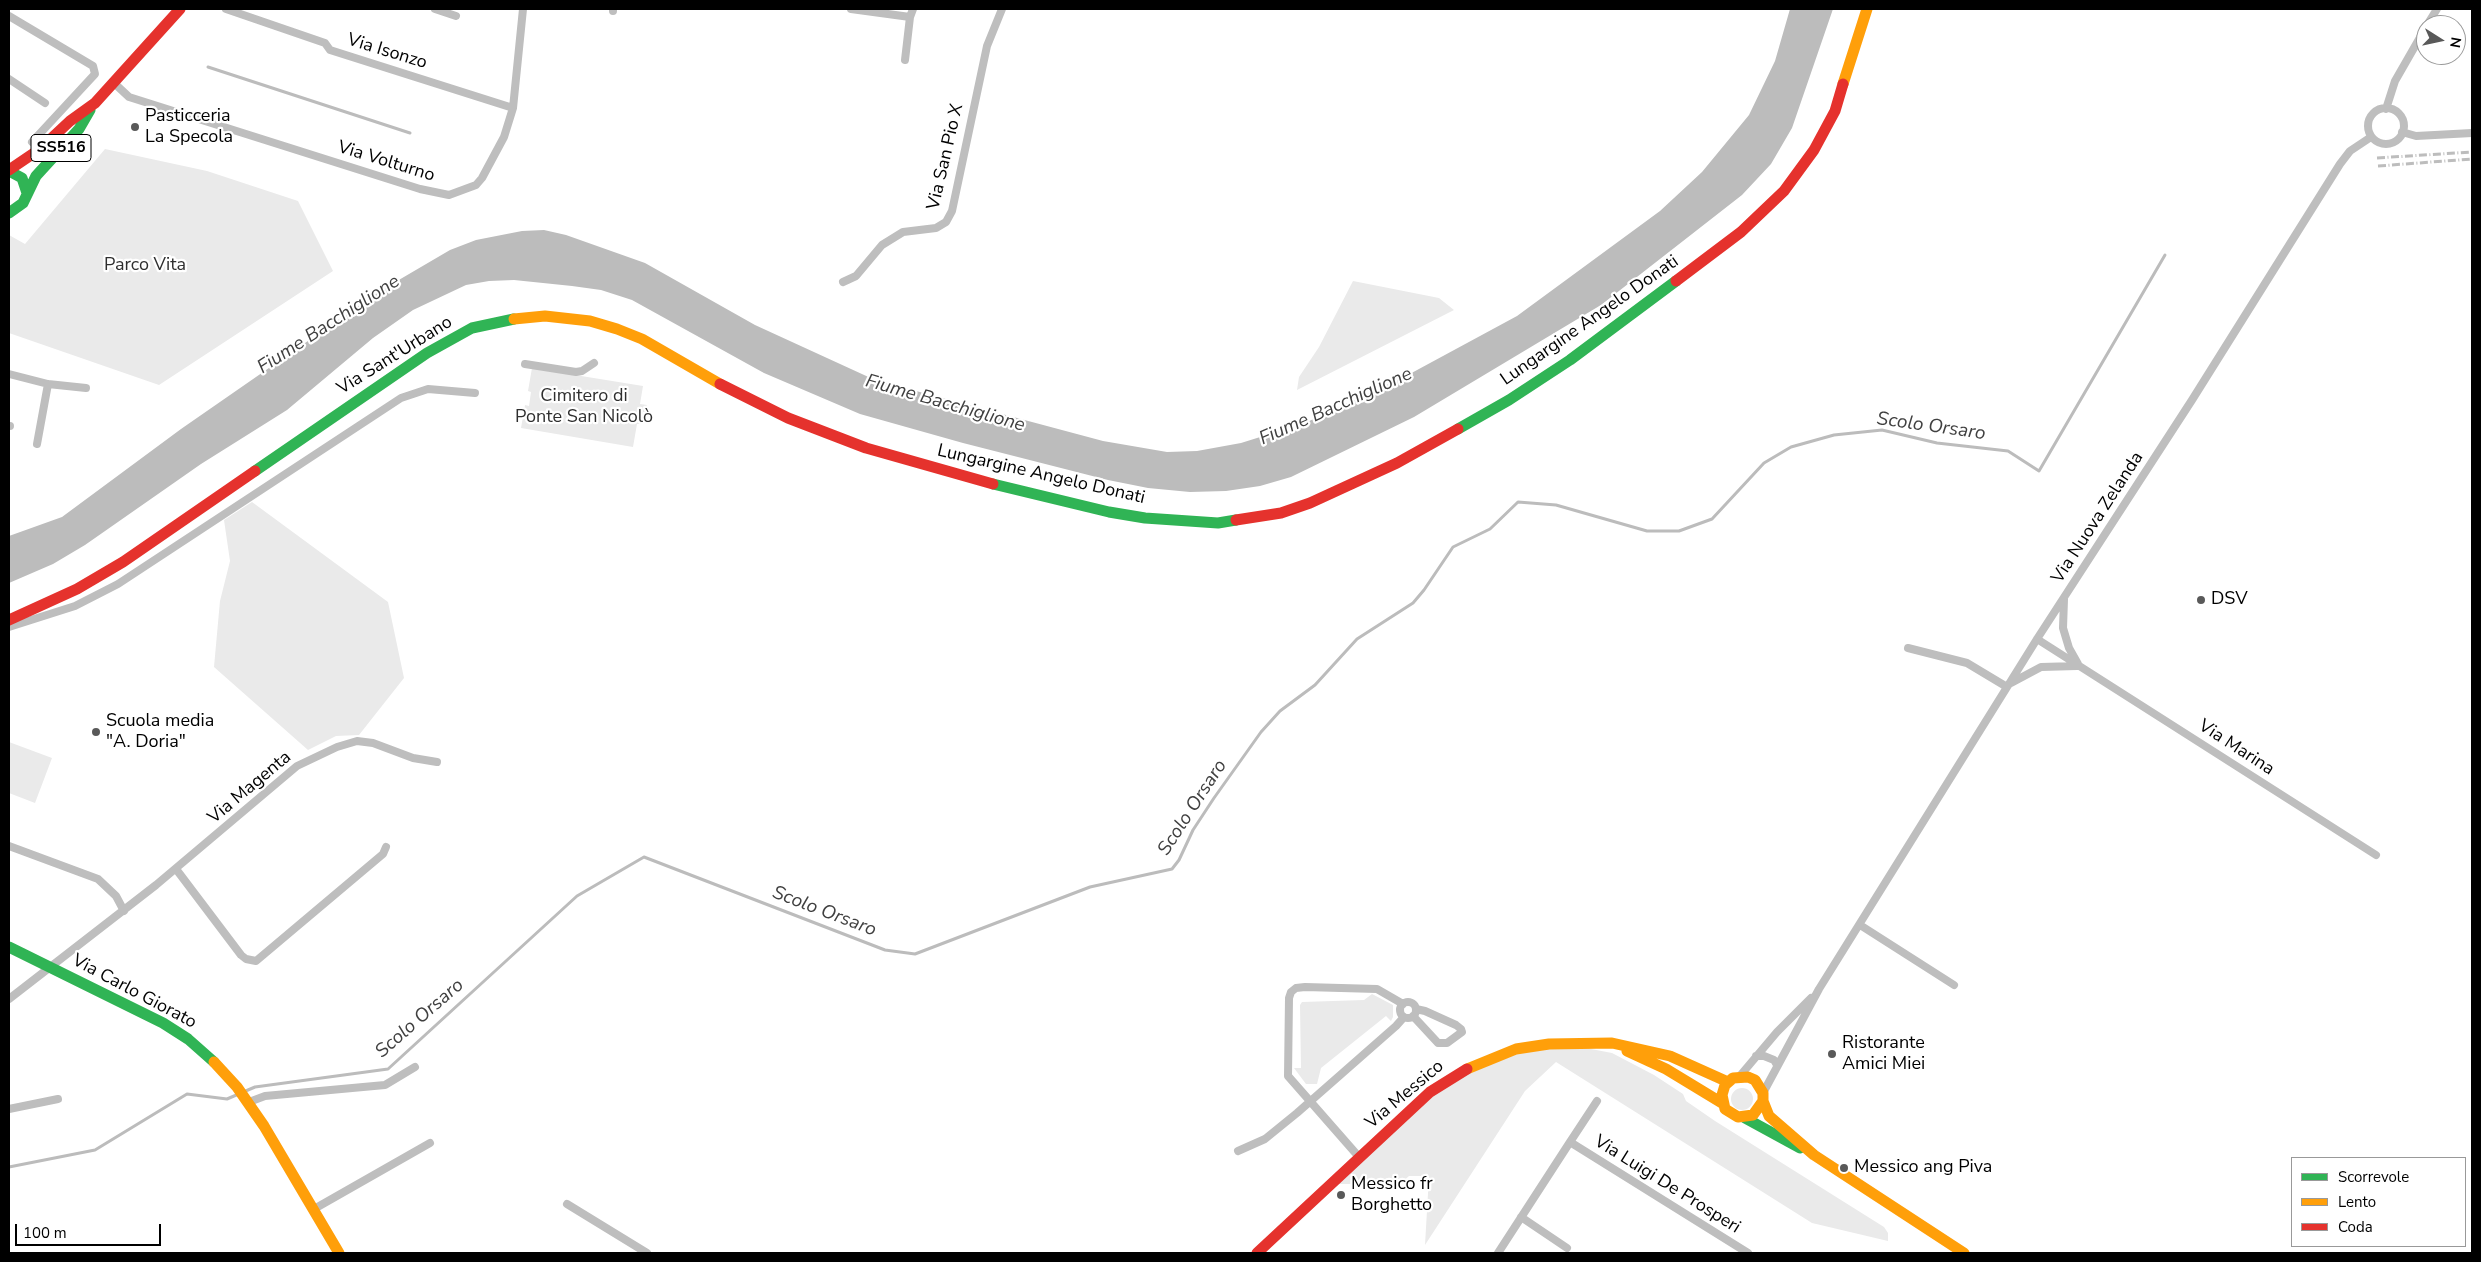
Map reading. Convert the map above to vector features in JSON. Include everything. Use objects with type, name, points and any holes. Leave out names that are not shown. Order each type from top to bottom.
[{"type":"street","name":"Via Isonzo","points":[[226,9],[325,43],[330,50],[513,108]]},
{"type":"street","points":[[436,9],[456,16]]},
{"type":"street","name":"Via Volturno","points":[[114,83],[130,97],[439,194],[449,195],[476,185],[482,178],[504,137],[513,108],[523,9]]},
{"type":"street","points":[[851,9],[910,17]]},
{"type":"street","points":[[905,60],[910,17],[913,9]]},
{"type":"street","name":"Via San Pio X","points":[[842,282],[856,276],[882,245],[903,232],[936,228],[946,222],[952,210],[988,46],[1002,9]]},
{"type":"street","name":"Lungargine Angelo Donati","points":[[833,436],[969,478],[1109,512],[1145,518],[1218,523],[1281,513],[1310,503],[1397,463],[1509,400],[1570,360],[1740,232],[1784,191],[1814,150],[1834,111],[1867,9]]},
{"type":"street","name":"SS516","points":[[11,211],[23,202],[36,176],[78,129],[94,104],[177,12]]},
{"type":"street","points":[[9,16],[93,66],[95,74],[32,142]]},
{"type":"street","points":[[2386,108],[2400,116],[2402,132],[2394,142],[2382,144],[2371,137],[2368,126],[2371,116],[2386,108],[2395,81],[2416,44]]},
{"type":"street","points":[[9,79],[45,103]]},
{"type":"street","name":"SS516","points":[[27,193],[22,178],[9,171],[33,154],[70,121],[94,104]]},
{"type":"street","points":[[2402,132],[2416,136],[2472,133]]},
{"type":"street","name":"Via Nuova Zelanda","points":[[1763,1097],[1777,1065],[1819,989],[2037,639],[2192,400],[2340,164],[2350,151],[2371,137]]},
{"type":"street","name":"Via Sant'Urbano","points":[[9,620],[77,590],[123,562],[427,353],[472,328],[507,320],[545,316],[590,321],[617,329],[642,339],[743,397],[833,436]]},
{"type":"street","points":[[525,364],[576,372],[582,371],[594,363]]},
{"type":"street","points":[[9,374],[48,384],[86,388]]},
{"type":"street","points":[[37,444],[48,384]]},
{"type":"street","points":[[9,628],[75,606],[118,584],[401,398],[428,389],[476,393]]},
{"type":"street","name":"Via Marina","points":[[2064,598],[2063,628],[2069,648],[2080,666]]},
{"type":"street","name":"Via Marina","points":[[2037,639],[2376,855]]},
{"type":"street","points":[[1908,648],[1967,663],[2008,686],[2041,667],[2080,666]]},
{"type":"street","name":"Via Magenta","points":[[45,965],[124,911],[296,766],[337,746],[365,741],[413,758],[437,762]]},
{"type":"street","points":[[9,846],[98,880],[116,896],[124,911]]},
{"type":"street","points":[[176,869],[241,956],[256,961],[383,854],[386,847]]},
{"type":"street","points":[[1860,925],[1954,985]]},
{"type":"street","name":"Via Carlo Giorato","points":[[9,947],[171,1028],[204,1052],[247,1100],[339,1253]]},
{"type":"street","points":[[9,1000],[26,987],[45,965]]},
{"type":"street","points":[[1238,1151],[1265,1138],[1311,1102],[1404,1017],[1415,1013],[1424,1011],[1456,1025],[1462,1029],[1462,1032],[1447,1043],[1438,1043],[1415,1013],[1411,1003],[1403,1004],[1377,989],[1305,987],[1296,988],[1288,998],[1288,1076],[1311,1102],[1359,1157]]},
{"type":"street","name":"Via Nuova Zelanda","points":[[1739,1076],[1819,989]]},
{"type":"street","points":[[1403,1004],[1400,1010],[1404,1017]]},
{"type":"street","name":"Via Messico","points":[[1257,1253],[1430,1092],[1458,1073],[1488,1059],[1516,1049],[1549,1044],[1612,1043],[1670,1056],[1728,1082]]},
{"type":"street","name":"Via Messico","points":[[1612,1043],[1666,1069],[1722,1103],[1732,1115],[1744,1118],[1814,1155],[1964,1253]]},
{"type":"street","points":[[1756,1056],[1764,1056],[1774,1060],[1777,1065]]},
{"type":"street","points":[[247,1100],[265,1096],[385,1085],[415,1067]]},
{"type":"street","points":[[1722,1103],[1722,1095],[1728,1082],[1739,1076]]},
{"type":"street","name":"Via Messico","points":[[1739,1076],[1755,1080],[1769,1116],[1814,1155]]},
{"type":"street","points":[[1744,1118],[1758,1110],[1763,1097]]},
{"type":"street","points":[[9,1109],[58,1098]]},
{"type":"street","name":"Via Luigi De Prosperi","points":[[1498,1253],[1597,1101]]},
{"type":"street","name":"Via Luigi De Prosperi","points":[[1570,1142],[1748,1253]]},
{"type":"street","points":[[314,1209],[430,1143]]},
{"type":"street","points":[[568,1204],[647,1253]]},
{"type":"street","points":[[1521,1217],[1567,1248]]},
{"type":"green space","name":"Parco Vita","points":[[105,149],[207,171],[298,201],[333,271],[159,385],[9,333],[9,235],[25,244]]},
{"type":"green space","points":[[1353,281],[1439,298],[1454,310],[1297,390],[1299,377],[1319,347]]},
{"type":"green space","name":"Cimitero di Ponte San Nicolò","points":[[532,368],[643,386],[640,404],[647,405],[645,412],[643,412],[643,421],[641,420],[640,424],[637,424],[633,447],[521,428],[525,405],[529,406],[531,392],[528,391]]},
{"type":"green space","points":[[252,502],[388,602],[404,678],[359,735],[336,736],[308,750],[214,667],[220,601],[230,561],[224,520]]},
{"type":"green space","points":[[9,742],[52,758],[35,803],[9,793]]},
{"type":"green space","points":[[1372,994],[1393,1005],[1391,1021],[1386,1016],[1321,1068],[1317,1084],[1306,1084],[1294,1068],[1301,1068],[1300,1005],[1302,1002],[1364,1000]]},
{"type":"green space","points":[[1549,1041],[1612,1053],[1654,1075],[1683,1094],[1686,1101],[1715,1121],[1884,1227],[1888,1233],[1888,1241],[1812,1223],[1556,1062],[1525,1091],[1425,1245],[1429,1176],[1409,1176],[1400,1184],[1326,1184],[1429,1090],[1489,1055]]},
{"type":"green space","points":[[1742,1088],[1750,1091],[1753,1099],[1750,1107],[1742,1110],[1734,1107],[1731,1099],[1734,1091]]},
{"type":"water","name":"Fiume Bacchiglione","points":[[1790,9],[1833,9],[1792,128],[1771,164],[1742,195],[1601,305],[1414,417],[1291,477],[1260,486],[1226,491],[1190,492],[1148,488],[1108,480],[963,443],[860,414],[764,373],[632,300],[601,290],[514,280],[489,281],[466,285],[413,310],[373,338],[287,410],[201,464],[85,545],[53,564],[9,583],[9,536],[62,517],[181,429],[380,291],[450,250],[476,240],[522,231],[544,230],[566,235],[645,263],[755,325],[875,380],[1103,441],[1167,452],[1197,451],[1241,443],[1305,423],[1406,376],[1517,316],[1660,211],[1702,172],[1749,115],[1775,61]]},
{"type":"waterway","points":[[208,67],[410,133]]},
{"type":"waterway","name":"Scolo Orsaro","points":[[9,1167],[95,1150],[187,1094],[227,1099],[255,1087],[388,1069],[577,896],[644,857],[885,950],[915,954],[1090,887],[1172,869],[1179,860],[1193,830],[1214,798],[1261,732],[1280,711],[1315,685],[1357,639],[1413,603],[1453,547],[1490,529],[1518,502],[1556,505],[1647,531],[1679,531],[1712,519],[1764,463],[1791,447],[1834,435],[1882,430],[1937,443],[2008,451],[2039,471],[2165,255]]},
{"type":"railway","points":[[2377,158],[2472,152]]},
{"type":"railway","points":[[2378,166],[2472,159]]},
{"type":"traffic: fast","points":[[9,213],[23,203],[36,176],[79,129],[90,110]]},
{"type":"traffic: fast","points":[[9,171],[22,178],[27,193]]},
{"type":"traffic: fast","points":[[1458,429],[1509,400],[1570,360],[1676,281]]},
{"type":"traffic: fast","points":[[255,471],[427,353],[472,328],[514,319]]},
{"type":"traffic: fast","points":[[993,484],[1109,512],[1145,518],[1218,523],[1236,520]]},
{"type":"traffic: fast","points":[[9,947],[163,1023],[188,1039],[214,1062]]},
{"type":"traffic: fast","points":[[1745,1118],[1800,1148]]},
{"type":"traffic: slow","points":[[1843,84],[1867,9]]},
{"type":"traffic: slow","points":[[514,319],[545,316],[590,321],[617,329],[642,339],[720,384]]},
{"type":"traffic: slow","points":[[1467,1069],[1516,1049],[1549,1044],[1612,1043],[1670,1056],[1728,1082]]},
{"type":"traffic: slow","points":[[1627,1051],[1666,1069],[1722,1103]]},
{"type":"traffic: slow","points":[[214,1062],[237,1087],[264,1126],[339,1253]]},
{"type":"traffic: slow","points":[[1763,1101],[1753,1115],[1738,1117],[1725,1109],[1722,1095],[1725,1085],[1733,1078],[1748,1077],[1755,1080],[1763,1093],[1763,1101],[1769,1116],[1814,1155],[1964,1253]]},
{"type":"traffic: jam","points":[[9,170],[40,149],[70,121],[95,103],[180,9]]},
{"type":"traffic: jam","points":[[1676,281],[1741,232],[1784,191],[1814,150],[1835,111],[1843,84]]},
{"type":"traffic: jam","points":[[720,384],[788,418],[866,448],[993,484]]},
{"type":"traffic: jam","points":[[1236,520],[1281,513],[1310,503],[1397,463],[1458,429]]},
{"type":"traffic: jam","points":[[9,620],[77,589],[123,562],[255,471]]},
{"type":"traffic: jam","points":[[1257,1253],[1430,1092],[1467,1069]]},
{"type":"place","name":"Pasticceria La Specola","points":[[135,127]]},
{"type":"place","name":"DSV","points":[[2201,600]]},
{"type":"place","name":"Scuola media \"A. Doria\"","points":[[96,732]]},
{"type":"place","name":"Ristorante Amici Miei","points":[[1832,1054]]},
{"type":"place","name":"Messico ang Piva","points":[[1844,1168]]},
{"type":"place","name":"Messico fr Borghetto","points":[[1341,1195]]}]
